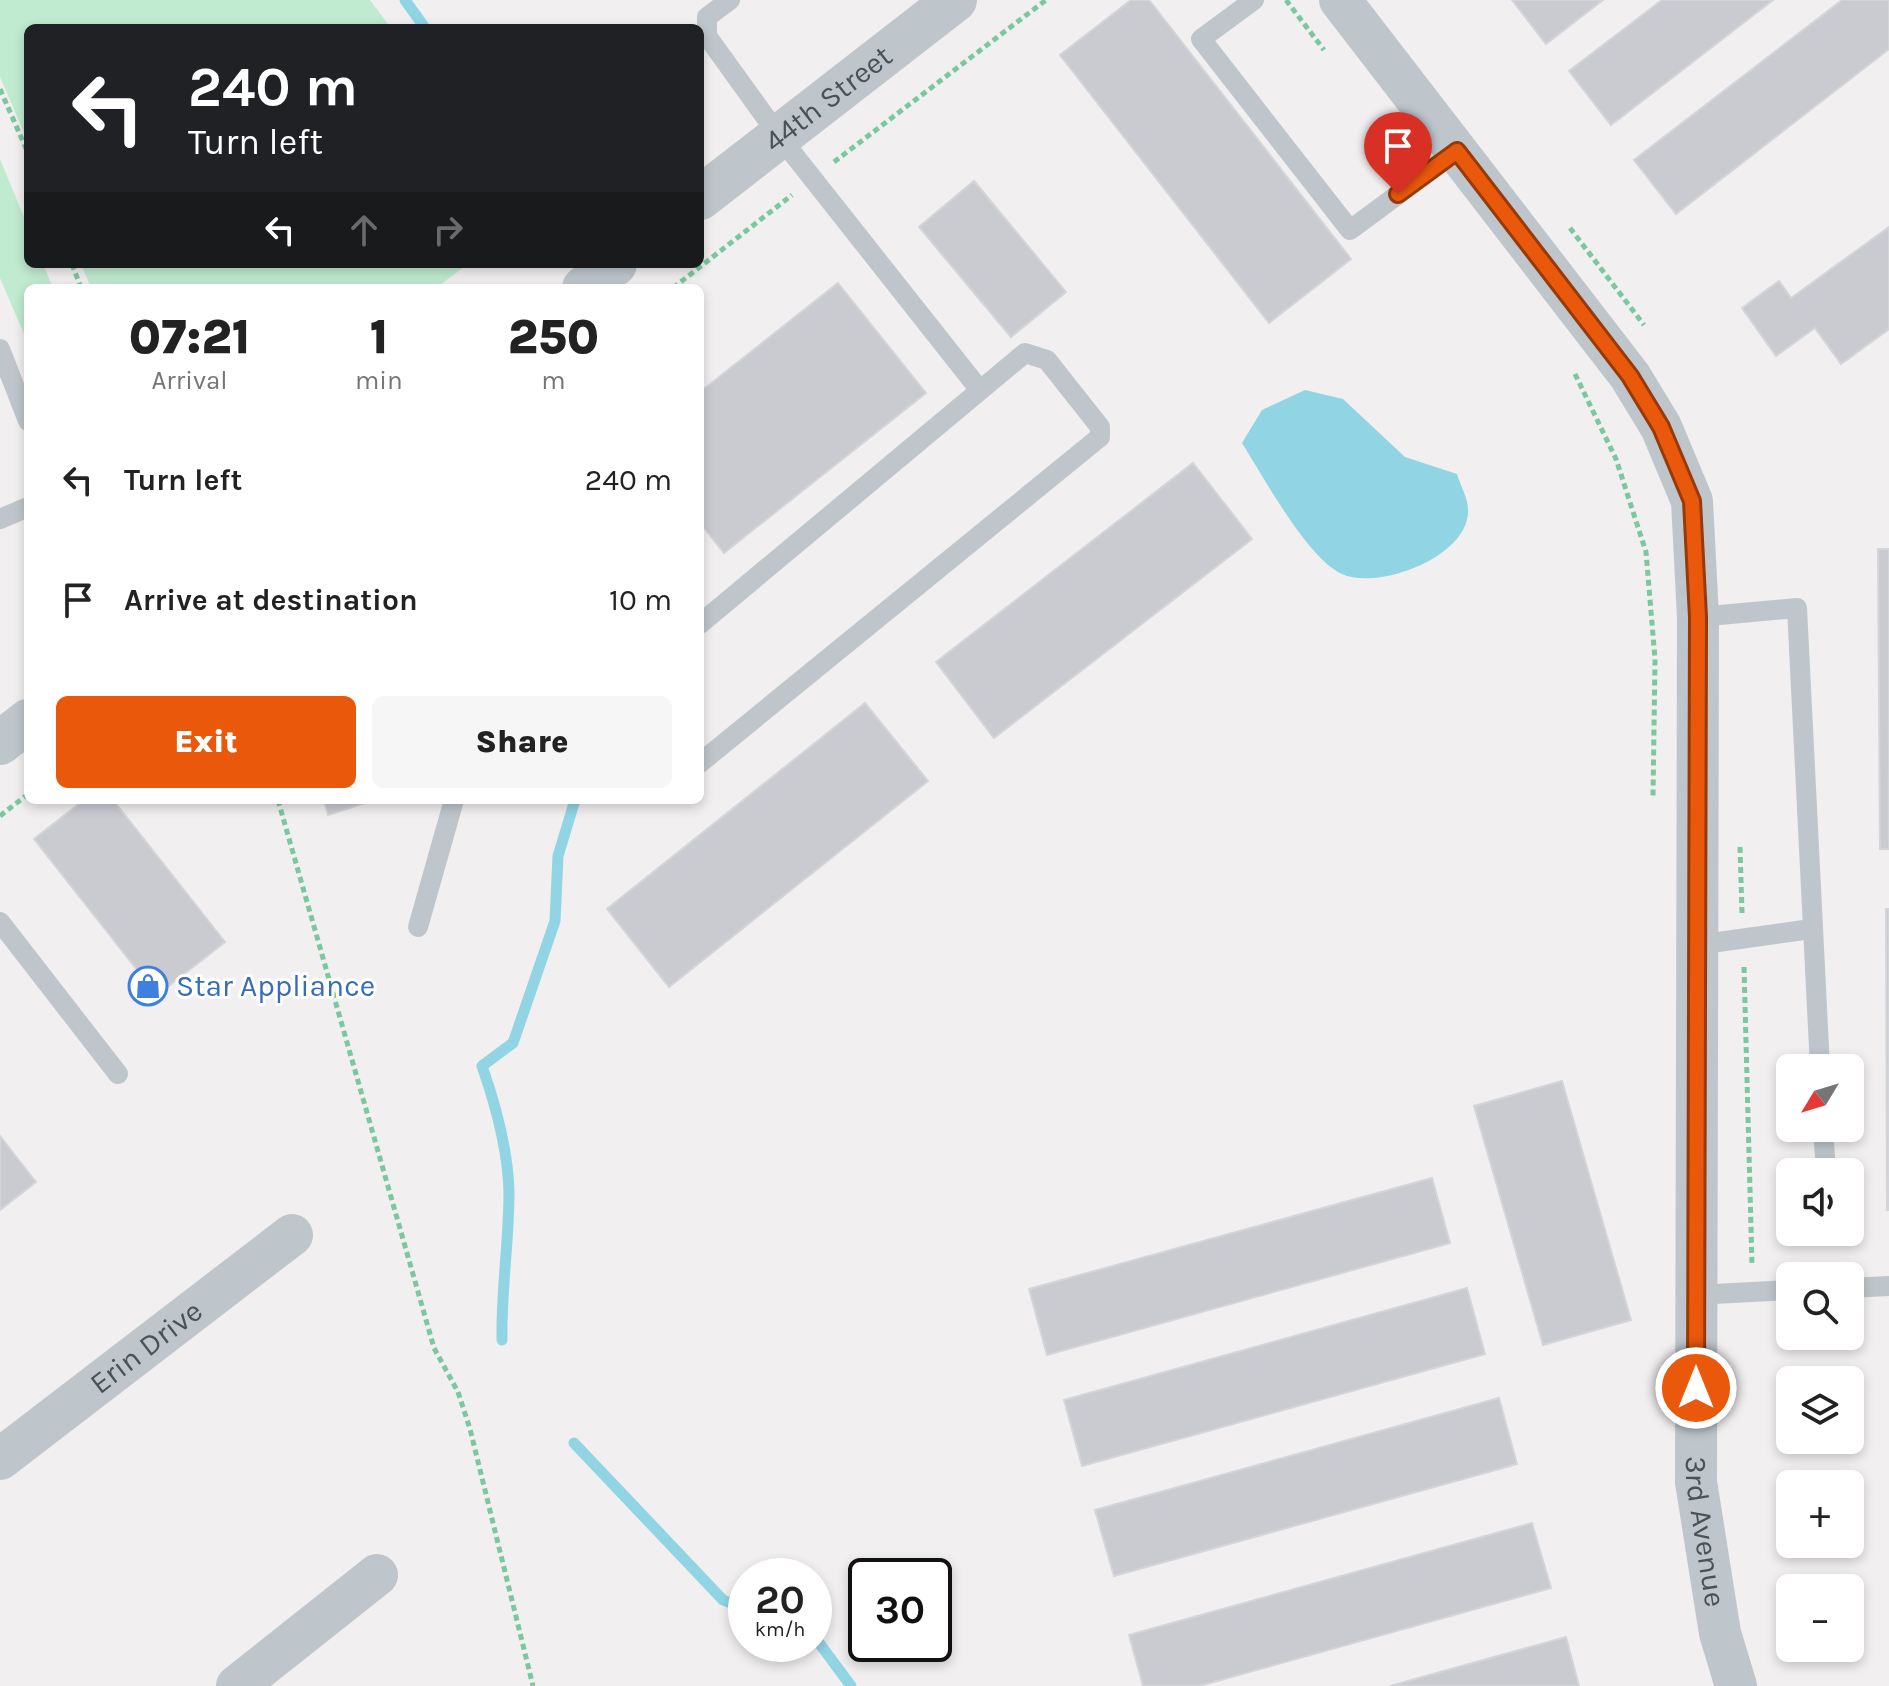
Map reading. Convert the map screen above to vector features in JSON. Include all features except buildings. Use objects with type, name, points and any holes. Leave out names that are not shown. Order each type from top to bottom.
[{"type":"street","name":"44th Street","points":[[704,195],[955,0]]},
{"type":"street","name":"3rd Avenue","points":[[1340,0],[1630,376],[1661,427],[1692,501],[1698,617],[1696,1482],[1720,1633],[1736,1686]]},
{"type":"street","points":[[589,284],[610,268]]},
{"type":"street","points":[[0,743],[24,724]]},
{"type":"street","name":"Erin Drive","points":[[0,1459],[292,1235]]},
{"type":"street","points":[[237,1686],[377,1575]]},
{"type":"lane","points":[[730,0],[707,17],[707,36],[779,136],[979,389]]},
{"type":"lane","points":[[1254,0],[1201,39],[1350,230],[1457,151]]},
{"type":"lane","points":[[0,349],[24,411]]},
{"type":"lane","points":[[704,621],[1025,353],[1047,360],[1100,427],[1100,437],[704,760]]},
{"type":"lane","points":[[0,519],[24,509]]},
{"type":"lane","points":[[1698,617],[1797,608],[1819,1054]]},
{"type":"lane","points":[[418,927],[453,804]]},
{"type":"lane","points":[[0,922],[118,1074]]},
{"type":"lane","points":[[1697,945],[1811,929]]},
{"type":"lane","points":[[1864,1287],[1889,1286]]},
{"type":"lane","points":[[1696,1295],[1776,1291]]},
{"type":"path","points":[[704,264],[1046,0]]},
{"type":"path","points":[[1286,0],[1335,63]]},
{"type":"path","points":[[0,89],[24,144]]},
{"type":"path","points":[[678,284],[698,268]]},
{"type":"path","points":[[1574,371],[1616,459],[1646,552],[1655,659],[1653,797]]},
{"type":"path","points":[[0,816],[24,797]]},
{"type":"path","points":[[279,804],[434,1348],[458,1392],[470,1429],[533,1686]]},
{"type":"green space","points":[[0,0],[370,0],[388,24],[24,24],[24,133],[0,77]]},
{"type":"green space","points":[[0,159],[24,217],[24,268],[45,268],[51,284],[24,284],[24,334],[0,278]]},
{"type":"green space","points":[[83,268],[463,268],[441,284],[89,284]]},
{"type":"water","points":[[1305,390],[1343,399],[1405,457],[1457,474],[1468,509],[1465,526],[1455,541],[1420,566],[1377,578],[1342,574],[1315,551],[1287,515],[1242,443],[1262,410]]},
{"type":"waterway","points":[[405,0],[422,24]]},
{"type":"waterway","points":[[502,1340],[508,1176],[500,1128],[482,1066],[513,1043],[555,921],[558,856],[574,804]]},
{"type":"waterway","points":[[574,1443],[728,1602]]},
{"type":"waterway","points":[[832,1660],[851,1686]]},
{"type":"place","name":"Star Appliance","points":[[148,986]]},
{"type":"route","points":[[1398,194],[1457,151],[1630,376],[1661,427],[1692,501],[1698,617],[1696,1388]]}]
